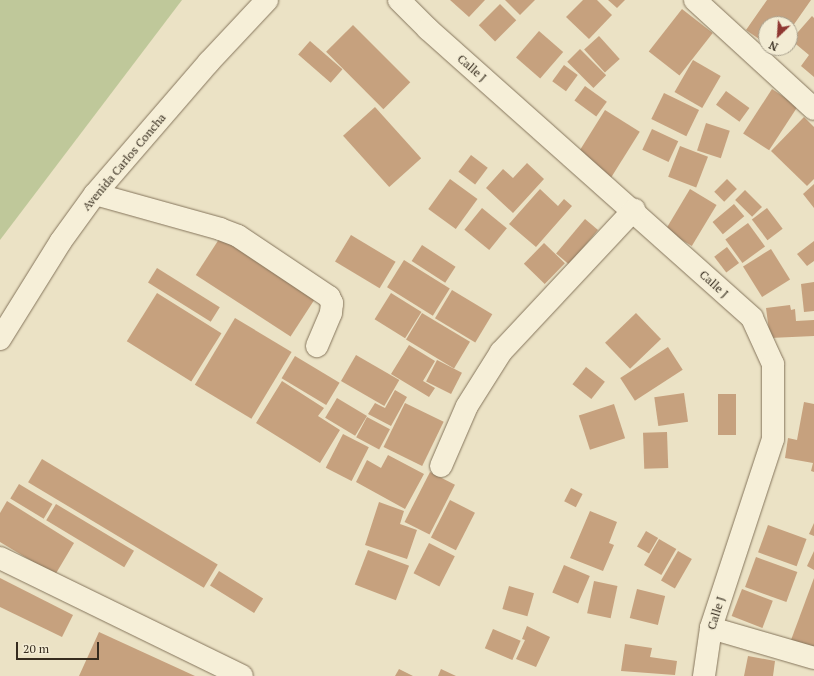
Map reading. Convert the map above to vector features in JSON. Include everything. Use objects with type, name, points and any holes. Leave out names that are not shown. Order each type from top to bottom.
[{"type":"street","name":"Avenida Carlos Concha","points":[[0,339],[61,241],[96,194],[208,62],[267,0]]},
{"type":"street","name":"Calle J","points":[[399,0],[428,29],[634,210],[752,318],[773,364],[773,439],[711,628],[704,676]]},
{"type":"street","points":[[695,0],[814,109]]},
{"type":"street","points":[[96,194],[220,228],[238,236],[330,297],[332,303],[331,313],[317,346]]},
{"type":"street","points":[[441,466],[467,406],[501,352],[634,210]]},
{"type":"street","points":[[0,558],[242,676]]},
{"type":"street","points":[[711,628],[814,658]]},
{"type":"green space","points":[[0,0],[182,0],[0,240]]},
{"type":"building","points":[[450,0],[485,0],[469,17]]},
{"type":"building","points":[[505,0],[535,0],[520,15]]},
{"type":"building","points":[[583,0],[597,0],[612,15],[589,39],[566,17]]},
{"type":"building","points":[[608,0],[625,0],[617,8]]},
{"type":"building","points":[[767,0],[811,0],[798,19],[798,16],[758,16],[758,38],[746,30]]},
{"type":"building","points":[[500,4],[516,20],[495,41],[479,25]]},
{"type":"building","points":[[682,9],[713,33],[679,76],[649,52]]},
{"type":"building","points":[[812,16],[814,18],[814,77],[801,66],[809,55],[798,46],[798,32]]},
{"type":"building","points":[[353,25],[410,82],[383,109],[326,52]]},
{"type":"building","points":[[539,31],[563,52],[540,78],[516,57]]},
{"type":"building","points":[[599,36],[620,59],[605,72],[584,49]]},
{"type":"building","points":[[310,41],[342,69],[331,83],[298,55]]},
{"type":"building","points":[[580,49],[606,75],[593,88],[567,62]]},
{"type":"building","points":[[693,60],[721,76],[702,108],[674,92]]},
{"type":"building","points":[[564,65],[578,75],[566,91],[552,81]]},
{"type":"building","points":[[585,86],[607,102],[596,116],[574,101]]},
{"type":"building","points":[[772,89],[798,106],[769,150],[743,133]]},
{"type":"building","points":[[726,91],[749,108],[739,122],[716,105]]},
{"type":"building","points":[[664,93],[699,110],[686,136],[651,119]]},
{"type":"building","points":[[375,107],[421,158],[389,187],[343,136]]},
{"type":"building","points":[[605,110],[640,132],[611,178],[576,156]]},
{"type":"building","points":[[804,117],[814,127],[814,179],[807,186],[771,151]]},
{"type":"building","points":[[706,123],[730,131],[721,158],[697,151]]},
{"type":"building","points":[[652,129],[678,141],[669,162],[642,150]]},
{"type":"building","points":[[680,146],[708,157],[696,188],[668,177]]},
{"type":"building","points":[[471,155],[488,168],[475,184],[458,172]]},
{"type":"building","points":[[527,163],[544,179],[513,213],[486,188],[503,169],[513,178]]},
{"type":"building","points":[[450,179],[478,199],[456,229],[428,209]]},
{"type":"building","points":[[727,179],[737,189],[724,202],[714,192]]},
{"type":"building","points":[[814,184],[814,208],[803,194]]},
{"type":"building","points":[[540,189],[558,206],[564,199],[572,206],[536,247],[509,224]]},
{"type":"building","points":[[690,189],[717,205],[692,246],[665,230]]},
{"type":"building","points":[[745,190],[762,207],[752,217],[735,200]]},
{"type":"building","points":[[734,204],[744,216],[723,234],[713,222]]},
{"type":"building","points":[[482,208],[507,228],[489,250],[464,230]]},
{"type":"building","points":[[767,208],[783,229],[767,240],[752,219]]},
{"type":"building","points":[[585,219],[598,230],[569,264],[556,253]]},
{"type":"building","points":[[748,223],[765,246],[742,263],[725,239]]},
{"type":"building","points":[[223,233],[318,295],[291,336],[196,275]]},
{"type":"building","points":[[351,235],[396,262],[380,288],[335,262]]},
{"type":"building","points":[[814,241],[814,261],[807,266],[797,254]]},
{"type":"building","points":[[544,243],[565,263],[545,284],[524,264]]},
{"type":"building","points":[[422,245],[456,267],[445,283],[412,261]]},
{"type":"building","points":[[727,247],[739,263],[726,273],[714,257]]},
{"type":"building","points":[[771,249],[790,280],[762,297],[743,266]]},
{"type":"building","points":[[404,260],[450,289],[433,316],[387,287]]},
{"type":"building","points":[[157,268],[220,307],[211,322],[148,282]]},
{"type":"building","points":[[814,282],[814,311],[804,312],[801,284]]},
{"type":"building","points":[[452,290],[492,314],[475,342],[435,318]]},
{"type":"building","points":[[157,293],[221,333],[191,382],[127,341]]},
{"type":"building","points":[[391,293],[422,312],[405,338],[375,319]]},
{"type":"building","points":[[790,305],[791,310],[795,309],[796,321],[814,320],[814,336],[770,338],[766,308]]},
{"type":"building","points":[[422,313],[470,342],[454,368],[406,340]]},
{"type":"building","points":[[636,313],[661,339],[630,369],[605,343]]},
{"type":"building","points":[[235,318],[292,352],[251,419],[195,385]]},
{"type":"building","points":[[409,345],[435,361],[423,381],[435,388],[429,397],[391,374]]},
{"type":"building","points":[[668,347],[683,370],[635,401],[620,378]]},
{"type":"building","points":[[356,355],[399,380],[384,406],[341,381]]},
{"type":"building","points":[[295,356],[340,383],[326,405],[282,378]]},
{"type":"building","points":[[437,360],[462,373],[451,394],[426,381]]},
{"type":"building","points":[[586,367],[605,382],[591,399],[572,384]]},
{"type":"building","points":[[282,381],[324,408],[318,416],[340,430],[320,463],[256,423]]},
{"type":"building","points":[[395,390],[407,397],[391,426],[368,414],[375,403],[385,408]]},
{"type":"building","points":[[684,393],[688,422],[658,426],[654,397]]},
{"type":"building","points":[[718,394],[736,394],[736,435],[718,435]]},
{"type":"building","points":[[337,398],[367,416],[355,436],[325,418]]},
{"type":"building","points":[[804,402],[814,404],[814,472],[811,471],[813,463],[785,458],[788,438],[797,440]]},
{"type":"building","points":[[405,403],[444,422],[422,466],[384,447]]},
{"type":"building","points":[[614,404],[625,438],[590,450],[579,415]]},
{"type":"building","points":[[367,417],[390,429],[379,450],[356,437]]},
{"type":"building","points":[[667,432],[668,468],[644,469],[643,433]]},
{"type":"building","points":[[343,434],[369,447],[352,481],[326,468]]},
{"type":"building","points":[[388,455],[424,474],[405,509],[356,482],[367,460],[381,468]]},
{"type":"building","points":[[42,459],[218,565],[204,588],[28,482]]},
{"type":"building","points":[[430,472],[455,485],[430,535],[405,522]]},
{"type":"building","points":[[19,484],[52,504],[44,519],[10,499]]},
{"type":"building","points":[[571,488],[583,494],[576,507],[564,501]]},
{"type":"building","points":[[450,500],[475,513],[456,550],[431,537]]},
{"type":"building","points":[[7,501],[74,543],[55,575],[0,542],[0,513]]},
{"type":"building","points":[[379,502],[404,511],[400,524],[417,530],[407,559],[365,545]]},
{"type":"building","points":[[56,504],[134,551],[124,567],[46,520]]},
{"type":"building","points":[[590,511],[617,522],[609,543],[614,545],[603,571],[570,558]]},
{"type":"building","points":[[814,523],[814,536],[809,534]]},
{"type":"building","points":[[768,525],[807,539],[797,566],[758,552]]},
{"type":"building","points":[[646,531],[658,538],[649,554],[637,547]]},
{"type":"building","points":[[659,539],[676,549],[661,575],[644,565]]},
{"type":"building","points":[[429,543],[455,556],[439,586],[414,573]]},
{"type":"building","points":[[368,550],[409,566],[396,600],[355,585]]},
{"type":"building","points":[[678,551],[692,559],[675,588],[661,580]]},
{"type":"building","points":[[814,551],[814,570],[807,566]]},
{"type":"building","points":[[756,557],[797,572],[786,602],[745,587]]},
{"type":"building","points":[[564,565],[590,576],[578,604],[552,593]]},
{"type":"building","points":[[219,571],[263,599],[254,613],[210,585]]},
{"type":"building","points":[[0,578],[73,615],[62,637],[0,607]]},
{"type":"building","points":[[814,578],[814,648],[791,640]]},
{"type":"building","points":[[594,581],[617,586],[611,618],[587,613]]},
{"type":"building","points":[[509,586],[534,593],[527,616],[502,609]]},
{"type":"building","points":[[637,589],[665,596],[658,625],[630,618]]},
{"type":"building","points":[[742,589],[773,601],[762,628],[732,616]]},
{"type":"building","points":[[527,626],[550,637],[536,667],[516,659],[525,640],[522,639]]},
{"type":"building","points":[[493,629],[521,641],[512,660],[485,648]]},
{"type":"building","points":[[99,632],[195,676],[79,676]]},
{"type":"building","points":[[625,644],[652,648],[650,657],[677,661],[675,675],[621,671]]},
{"type":"building","points":[[748,656],[775,661],[773,676],[744,676]]},
{"type":"building","points":[[399,669],[413,676],[395,676]]},
{"type":"building","points":[[441,669],[456,676],[438,676]]}]
